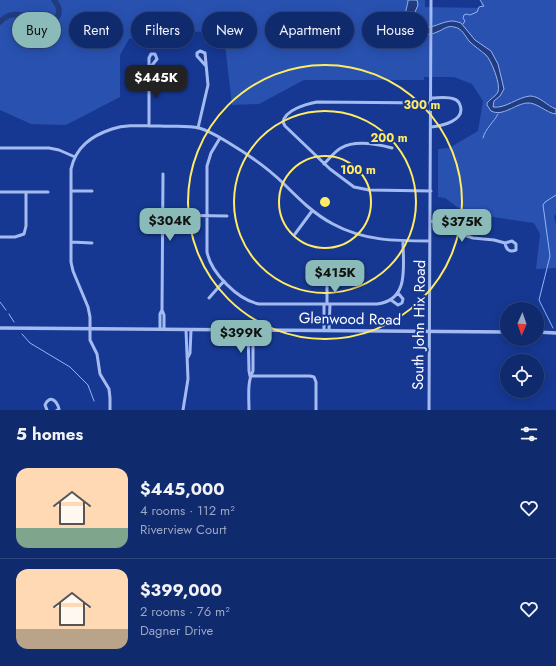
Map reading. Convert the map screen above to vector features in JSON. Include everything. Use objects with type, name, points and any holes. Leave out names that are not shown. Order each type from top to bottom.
[{"type":"street","name":"South John Hix Road","points":[[429,410],[431,0]]},
{"type":"street","points":[[198,128],[208,85],[205,53],[200,51],[197,53],[198,58],[203,61],[206,66]]},
{"type":"street","points":[[149,69],[157,59],[155,54],[149,56],[149,69],[149,126]]},
{"type":"street","points":[[431,98],[454,99],[459,103],[461,109],[458,116],[450,123],[442,126],[431,127]]},
{"type":"street","points":[[431,103],[317,102],[307,104],[288,113],[283,120],[285,126],[324,164],[348,183],[361,189],[369,190],[431,191]]},
{"type":"street","points":[[110,410],[109,389],[99,369],[97,354],[90,340],[88,307],[72,267],[70,242],[71,169],[75,157],[87,141],[104,132],[122,126],[198,128],[209,132],[245,152],[263,166],[312,211],[333,224],[354,234],[379,240],[430,241]]},
{"type":"street","points":[[220,138],[211,153],[207,166],[206,215],[208,257],[213,268],[240,297],[254,303],[377,304],[391,300],[398,293],[403,280],[403,241]]},
{"type":"street","points":[[324,164],[337,151],[350,145],[377,145],[392,148]]},
{"type":"street","points":[[0,148],[49,148],[60,150],[75,157]]},
{"type":"street","points":[[160,329],[162,310],[163,174]]},
{"type":"street","points":[[71,191],[92,191]]},
{"type":"street","points":[[0,192],[48,192]]},
{"type":"street","points":[[0,237],[15,238],[24,234],[26,226],[26,193]]},
{"type":"street","points":[[295,234],[312,211]]},
{"type":"street","points":[[163,215],[227,216]]},
{"type":"street","points":[[430,221],[447,226],[468,237],[505,243]]},
{"type":"street","points":[[70,242],[92,243]]},
{"type":"street","points":[[209,298],[224,281]]},
{"type":"street","points":[[327,284],[329,330]]},
{"type":"street","points":[[391,300],[398,305],[402,304],[403,298],[398,293]]},
{"type":"street","points":[[324,330],[327,304]]},
{"type":"street","points":[[162,310],[164,315],[164,329]]},
{"type":"street","name":"Glenwood Road","points":[[0,328],[500,332]]},
{"type":"street","points":[[183,410],[188,383],[188,357],[186,353],[188,330]]},
{"type":"street","points":[[248,330],[250,376],[249,410]]},
{"type":"street","points":[[250,376],[253,371],[253,330]]},
{"type":"street","points":[[544,332],[556,333]]},
{"type":"street","points":[[250,376],[310,376],[315,378],[316,410]]},
{"type":"street","points":[[47,410],[45,404],[51,399],[56,401],[59,410]]},
{"type":"shaded area","points":[[0,0],[425,0],[425,7],[481,8],[481,0],[556,0],[556,214],[554,216],[556,224],[556,268],[536,269],[540,234],[534,223],[465,213],[445,198],[438,197],[438,149],[449,148],[478,131],[483,101],[472,84],[454,77],[424,77],[424,80],[304,80],[259,104],[232,105],[225,48],[257,48],[257,12],[202,12],[202,32],[194,32],[194,12],[131,12],[131,38],[129,39],[120,55],[120,97],[66,125],[31,124],[0,110]]},
{"type":"shaded area","points":[[408,0],[417,0],[418,5],[415,12],[406,11]]},
{"type":"shaded area","points":[[455,21],[461,23],[475,40],[491,51],[498,64],[504,89],[500,96],[494,101],[493,107],[507,105],[521,98],[534,96],[556,109],[556,114],[531,103],[522,104],[500,112],[491,111],[487,103],[498,92],[499,88],[495,72],[486,55],[469,41],[463,32],[457,28],[449,27],[432,34],[428,34],[428,27]]},
{"type":"waterway","points":[[0,22],[6,17],[12,15],[49,20],[56,19],[59,10],[54,0]]},
{"type":"waterway","points":[[463,24],[465,21],[463,18],[464,15],[470,15],[477,12],[479,7],[484,6],[480,0]]},
{"type":"waterway","points":[[483,138],[498,114]]},
{"type":"waterway","points":[[553,328],[539,300],[550,256],[543,205],[556,195]]},
{"type":"waterway","points":[[0,302],[6,310]]},
{"type":"waterway","points":[[9,314],[14,322]]},
{"type":"waterway","points":[[22,334],[30,343],[70,367],[88,385],[94,401]]}]
